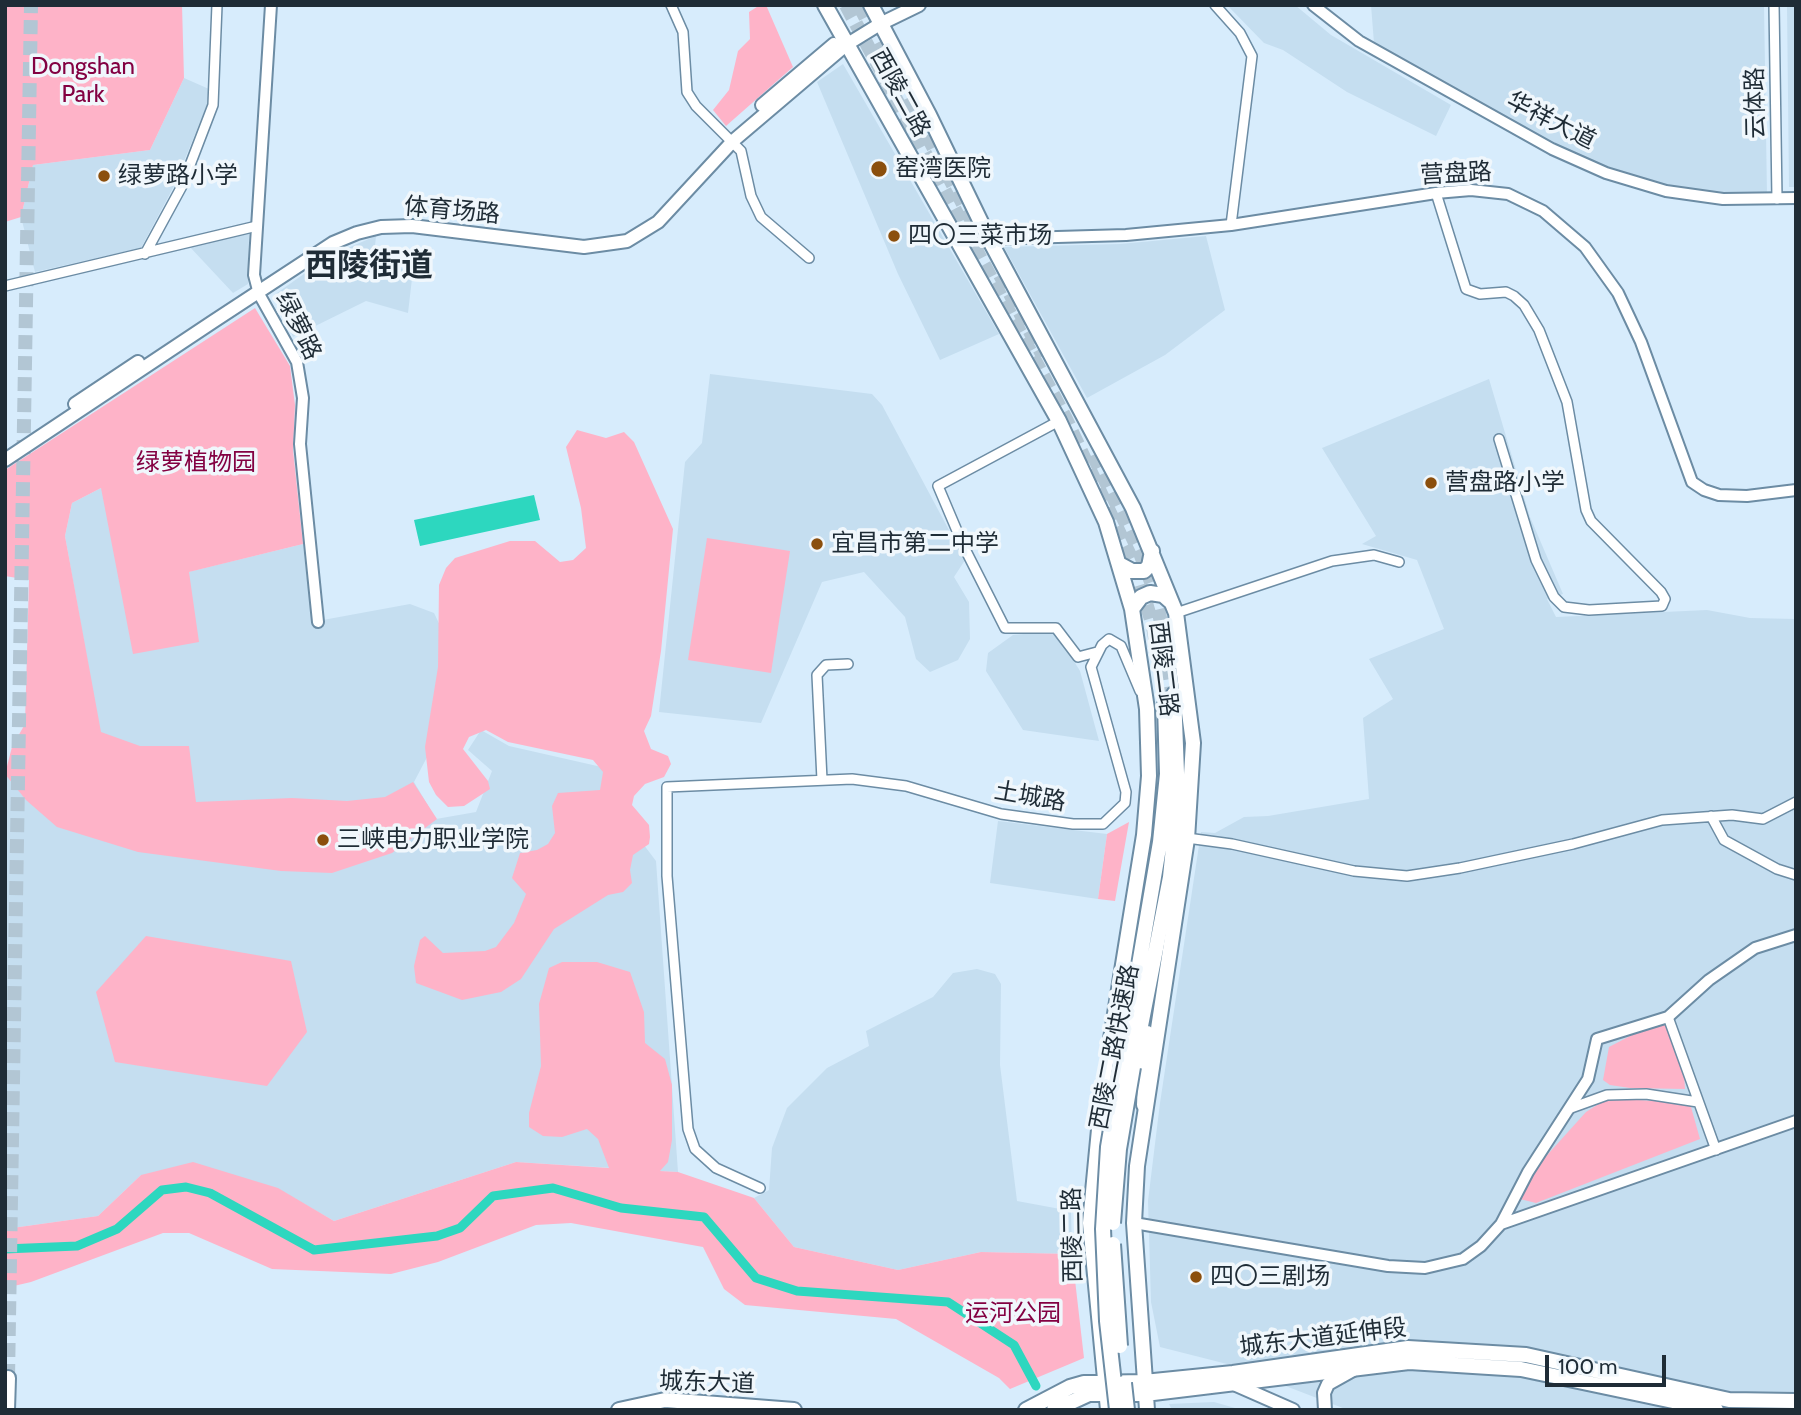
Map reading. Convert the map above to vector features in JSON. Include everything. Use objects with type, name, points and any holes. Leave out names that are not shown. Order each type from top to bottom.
[{"type":"main road","name":"西陵二路","points":[[825,5],[1059,421],[1105,522],[1132,609],[1147,709],[1149,776],[1144,835],[1101,1100],[1090,1223],[1108,1410]]},
{"type":"main road","points":[[876,15],[900,5]]},
{"type":"main road","points":[[876,15],[919,5]]},
{"type":"main road","name":"体育场路","points":[[5,460],[214,321],[330,237],[355,226],[380,221],[415,220],[568,239],[622,236],[659,211],[730,139],[876,15]]},
{"type":"main road","name":"西陵二路","points":[[876,15],[989,239],[1110,464],[1152,551],[1174,608],[1193,743],[1187,838],[1144,1105],[1134,1223],[1147,1410]]},
{"type":"main road","name":"体育场路","points":[[5,452],[120,373],[258,290]]},
{"type":"main road","points":[[1119,564],[1132,571],[1144,571],[1149,566],[1152,551]]},
{"type":"main road","points":[[1132,609],[1141,597],[1150,593],[1163,595],[1174,608]]},
{"type":"main road","name":"西陵二路快速路","points":[[1117,1410],[1107,1321],[1103,1229],[1108,1147],[1128,1066],[1152,972],[1170,877],[1178,799],[1170,696],[1167,774],[1128,1066],[1112,1226],[1118,1334],[1127,1410]]},
{"type":"main road","points":[[1101,1100],[1152,897]]},
{"type":"main road","points":[[1144,1105],[1152,972]]},
{"type":"main road","name":"城东大道延伸段","points":[[1145,1388],[1408,1348],[1527,1355],[1729,1405],[1796,1401]]},
{"type":"main road","name":"城东大道延伸段","points":[[1145,1388],[1236,1385],[1409,1362],[1521,1369],[1716,1410]]},
{"type":"main road","points":[[1325,1410],[1324,1393],[1328,1384],[1355,1369]]},
{"type":"main road","points":[[7,1410],[8,1378]]},
{"type":"main road","points":[[1236,1385],[1293,1410]]},
{"type":"main road","points":[[1026,1410],[1070,1387],[1145,1388]]},
{"type":"main road","points":[[1054,1410],[1106,1387]]},
{"type":"main road","name":"城东大道","points":[[619,1410],[666,1400],[794,1410]]},
{"type":"main road","name":"城东大道","points":[[662,1410],[676,1410]]},
{"type":"street","points":[[145,254],[182,186],[213,105],[217,5]]},
{"type":"street","name":"绿萝路","points":[[271,5],[254,275],[258,290],[297,362],[303,398],[300,444],[318,622]]},
{"type":"street","points":[[671,5],[683,32],[687,92],[696,106],[741,151],[751,195],[761,217],[809,258]]},
{"type":"street","points":[[1215,5],[1240,33],[1252,56],[1231,225]]},
{"type":"street","name":"华祥大道","points":[[1313,5],[1359,41],[1552,149],[1606,173],[1666,191],[1723,200],[1796,198]]},
{"type":"street","name":"云体路","points":[[1774,5],[1777,199]]},
{"type":"street","name":"营盘路","points":[[989,239],[1126,235],[1231,225],[1436,193],[1471,190],[1508,194],[1543,211],[1585,247],[1618,293],[1641,342],[1692,482],[1719,495],[1747,496],[1796,490]]},
{"type":"street","points":[[1436,193],[1466,289],[1480,294],[1506,292],[1514,296],[1524,305],[1538,330],[1567,402],[1586,510],[1591,521],[1661,592],[1665,599],[1662,606],[1589,610],[1564,607],[1554,597],[1536,560],[1499,439]]},
{"type":"street","points":[[5,286],[257,226]]},
{"type":"street","points":[[1059,421],[938,486],[963,545],[1005,628],[1056,628],[1078,657],[1097,652],[1109,639],[1117,640],[1147,709]]},
{"type":"street","points":[[1174,608],[1332,561],[1374,555],[1399,562]]},
{"type":"street","name":"土城路","points":[[760,1188],[716,1168],[695,1149],[688,1129],[667,876],[667,787],[852,779],[906,786],[1001,814],[1073,824],[1103,824],[1125,803],[1126,792],[1091,667],[1097,652]]},
{"type":"street","points":[[822,780],[817,675],[826,665],[848,664]]},
{"type":"street","points":[[1187,838],[1232,844],[1354,871],[1406,876],[1460,868],[1573,844],[1662,820],[1711,816],[1763,819],[1796,802]]},
{"type":"street","points":[[1711,816],[1724,840],[1777,869],[1796,875]]},
{"type":"street","points":[[1134,1223],[1388,1266],[1424,1268],[1463,1259],[1481,1246],[1501,1224],[1528,1172],[1588,1079],[1597,1039],[1668,1017],[1709,980],[1755,948],[1796,935]]},
{"type":"street","points":[[1668,1017],[1716,1150]]},
{"type":"street","points":[[1571,1108],[1607,1095],[1646,1094],[1698,1102]]},
{"type":"street","points":[[1501,1224],[1796,1121]]},
{"type":"shaded area","points":[[1227,5],[1295,5],[1331,35],[1451,105],[1436,136],[1347,92],[1283,50],[1264,43]]},
{"type":"shaded area","points":[[1371,5],[1764,5],[1767,195],[1723,197],[1667,188],[1554,147],[1374,43]]},
{"type":"shaded area","points":[[1787,5],[1796,5],[1796,187],[1789,187]]},
{"type":"shaded area","points":[[843,64],[999,334],[940,360],[898,274],[817,82]]},
{"type":"shaded area","name":"绿萝路小学","points":[[184,78],[209,89],[207,105],[173,188],[141,248],[35,272],[21,217],[33,165],[150,150]]},
{"type":"shaded area","points":[[249,234],[248,284],[233,293],[189,246]]},
{"type":"shaded area","points":[[376,236],[373,265],[413,270],[408,313],[366,301],[293,337],[274,295],[331,255]]},
{"type":"shaded area","points":[[1206,236],[1225,310],[1165,355],[1087,398],[1004,247],[1120,244]]},
{"type":"shaded area","name":"宜昌市第二中学","points":[[710,374],[872,394],[882,405],[965,560],[954,577],[969,602],[970,639],[958,660],[930,672],[916,659],[905,617],[864,572],[822,582],[761,723],[659,712],[685,462],[702,443]]},
{"type":"shaded area","points":[[1489,379],[1530,517],[1563,594],[1547,599],[1556,617],[1707,610],[1750,618],[1796,619],[1796,1410],[1348,1410],[1231,1365],[1160,1347],[1151,1302],[1148,1201],[1201,832],[1215,833],[1244,817],[1268,816],[1369,799],[1363,718],[1393,699],[1369,659],[1444,629],[1417,560],[1362,544],[1376,536],[1322,448]]},
{"type":"shaded area","name":"三峡电力职业学院","points":[[101,488],[188,572],[303,544],[312,622],[410,604],[434,613],[467,681],[414,782],[436,819],[476,812],[492,771],[468,750],[481,730],[509,746],[606,768],[610,800],[656,861],[678,1172],[516,1162],[334,1221],[278,1189],[141,1175],[98,1216],[5,1229],[5,772],[100,732],[65,536],[72,503]]},
{"type":"shaded area","points":[[534,495],[540,520],[420,546],[414,520]]},
{"type":"shaded area","points":[[1055,631],[1080,671],[1099,741],[1023,730],[986,671],[988,653],[1013,635]]},
{"type":"shaded area","points":[[998,821],[1107,834],[1098,899],[990,883]]},
{"type":"shaded area","points":[[977,969],[995,974],[1001,984],[1000,1065],[1017,1201],[1071,1211],[1072,1254],[981,1252],[898,1270],[794,1247],[754,1198],[769,1190],[772,1148],[787,1108],[827,1068],[869,1046],[866,1031],[933,997],[953,973]]},
{"type":"shaded area","points":[[1214,1402],[1242,1410],[1172,1410],[1169,1404]]},
{"type":"green space","name":"Dongshan Park","points":[[5,5],[182,5],[184,78],[150,150],[33,165],[21,217],[5,222]]},
{"type":"green space","points":[[760,5],[766,5],[793,67],[726,126],[713,110],[729,90],[738,51],[750,39],[749,12]]},
{"type":"green space","name":"绿萝植物园","points":[[255,308],[290,366],[295,405],[293,450],[303,544],[189,572],[199,642],[133,654],[101,488],[72,503],[65,536],[101,732],[140,746],[189,746],[196,802],[292,798],[347,801],[385,797],[413,782],[437,819],[392,853],[332,873],[281,871],[138,852],[57,827],[26,800],[5,774],[12,747],[25,724],[29,580],[5,576],[5,470]]},
{"type":"green space","points":[[577,430],[606,438],[624,432],[634,442],[673,529],[661,651],[651,716],[644,731],[651,749],[668,756],[671,764],[664,777],[645,784],[634,796],[632,805],[649,825],[650,837],[649,844],[633,855],[630,870],[632,883],[623,892],[608,895],[554,929],[521,979],[501,992],[462,1000],[416,983],[414,966],[420,940],[425,936],[443,953],[485,951],[496,947],[514,923],[526,894],[512,878],[520,853],[537,850],[548,844],[555,833],[552,806],[558,793],[600,790],[603,772],[593,760],[508,742],[486,730],[469,737],[463,749],[488,781],[490,789],[464,806],[448,807],[436,795],[429,782],[425,747],[438,667],[439,585],[446,568],[455,558],[510,541],[535,541],[560,562],[573,560],[586,548],[581,508],[566,447]]},
{"type":"green space","points":[[707,538],[790,551],[771,673],[688,660]]},
{"type":"green space","points":[[1129,822],[1115,901],[1098,899],[1107,834]]},
{"type":"green space","points":[[146,936],[291,961],[307,1032],[267,1086],[115,1062],[96,992]]},
{"type":"green space","name":"运河公园","points":[[562,962],[597,962],[630,972],[644,1012],[645,1043],[665,1059],[672,1085],[672,1140],[668,1162],[660,1171],[678,1172],[754,1198],[794,1247],[898,1270],[981,1252],[1072,1254],[1084,1358],[1010,1389],[999,1378],[896,1319],[745,1305],[724,1289],[703,1247],[571,1223],[536,1225],[438,1262],[391,1274],[272,1269],[189,1233],[163,1233],[31,1282],[5,1288],[5,1229],[98,1216],[141,1175],[193,1162],[278,1188],[334,1221],[516,1162],[609,1168],[598,1139],[587,1129],[562,1137],[543,1136],[529,1127],[529,1113],[541,1066],[539,1004],[549,968]]},
{"type":"green space","points":[[1666,1024],[1684,1074],[1685,1089],[1630,1088],[1610,1085],[1603,1080],[1609,1047],[1632,1035]]},
{"type":"green space","points":[[1608,1098],[1684,1103],[1691,1107],[1700,1139],[1536,1203],[1520,1199],[1531,1173],[1586,1112]]},
{"type":"waterway","points":[[5,1249],[77,1246],[117,1229],[162,1190],[186,1187],[210,1193],[314,1250],[437,1236],[460,1228],[493,1196],[553,1188],[621,1208],[704,1217],[756,1278],[797,1291],[948,1302],[1014,1345],[1036,1386]]},
{"type":"tunnel","points":[[8,1378],[31,5]]},
{"type":"tunnel","points":[[846,5],[1065,417],[1134,564],[1153,626],[1165,697]]},
{"type":"tunnel","points":[[859,5],[986,248]]},
{"type":"tunnel","points":[[1000,275],[1043,356]]},
{"type":"tunnel","points":[[1093,455],[1140,553],[1153,587],[1163,631]]},
{"type":"place","name":"窑湾医院","points":[[879,169]]},
{"type":"place","name":"绿萝路小学","points":[[104,176]]},
{"type":"place","name":"四〇三菜市场","points":[[894,236]]},
{"type":"place","name":"营盘路小学","points":[[1431,483]]},
{"type":"place","name":"宜昌市第二中学","points":[[817,544]]},
{"type":"place","name":"三峡电力职业学院","points":[[323,840]]},
{"type":"place","name":"四〇三剧场","points":[[1196,1277]]},
{"type":"district","name":"西陵街道","points":[[369,267]]}]
